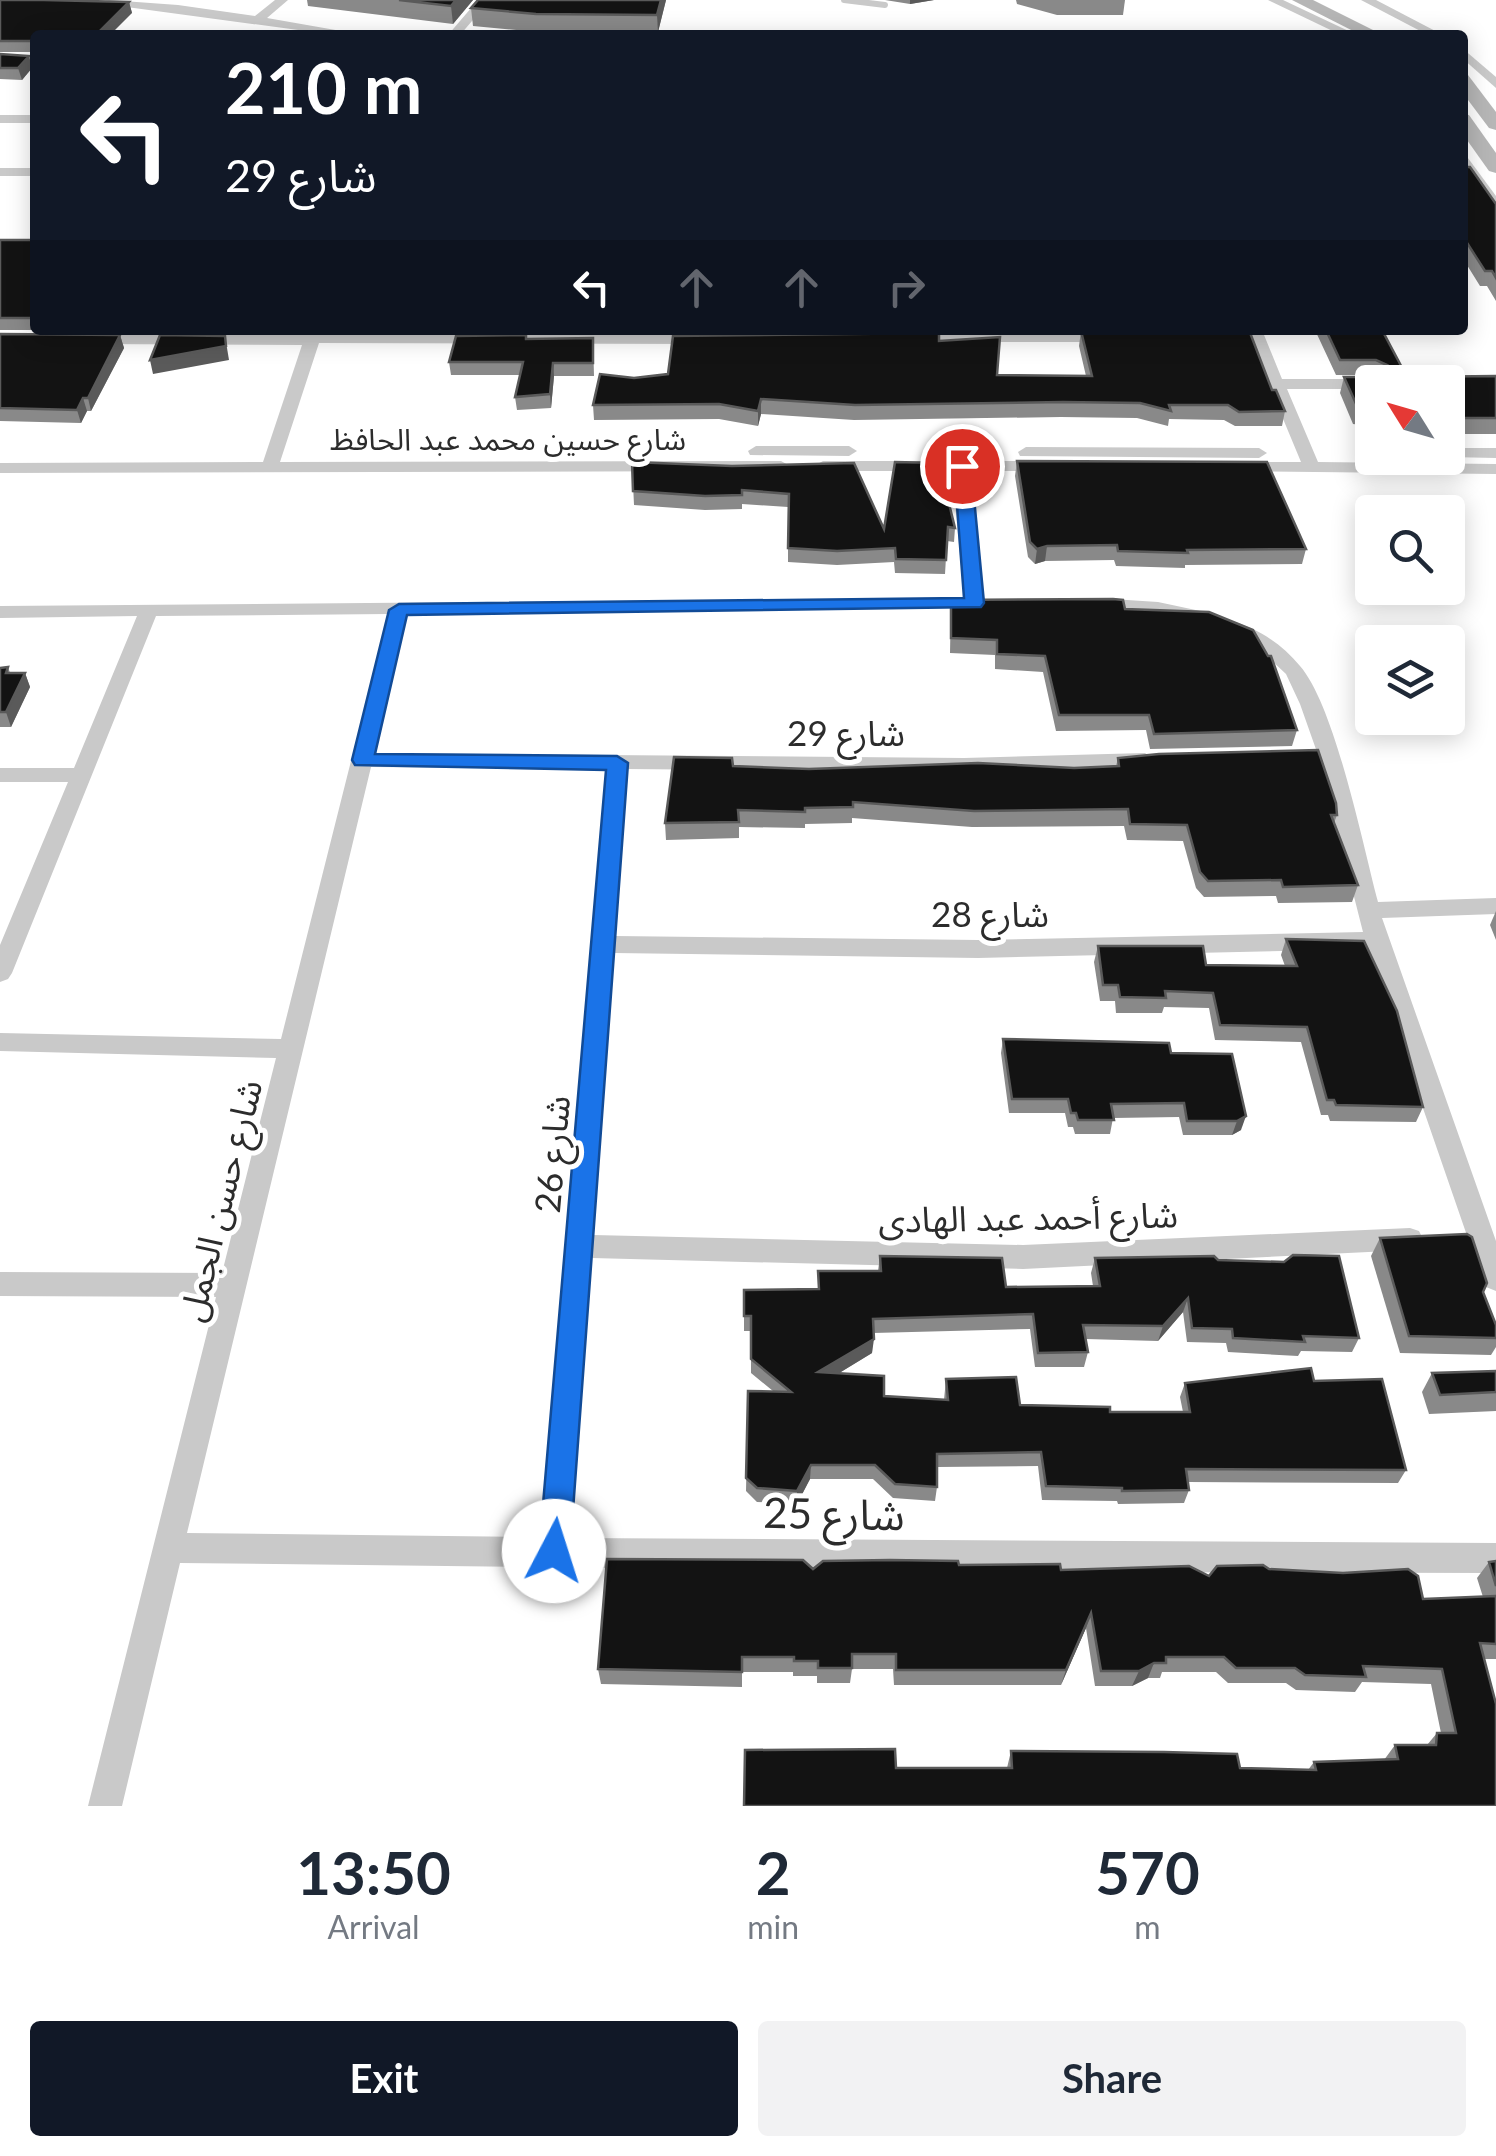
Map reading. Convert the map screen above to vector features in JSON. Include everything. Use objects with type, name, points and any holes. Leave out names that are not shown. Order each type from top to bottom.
[{"type":"street","points":[[258,20],[282,0]]},
{"type":"street","points":[[458,30],[484,0]]},
{"type":"street","points":[[1274,0],[1340,30]]},
{"type":"street","points":[[1300,0],[1364,30]]},
{"type":"street","points":[[1331,0],[1394,30]]},
{"type":"street","points":[[1367,0],[1427,30]]},
{"type":"street","points":[[86,3],[178,8],[325,30]]},
{"type":"street","points":[[1468,55],[1496,84]]},
{"type":"street","points":[[0,60],[30,60]]},
{"type":"street","points":[[1468,86],[1496,124],[1481,128],[1468,123]]},
{"type":"street","points":[[0,119],[30,119]]},
{"type":"street","points":[[1468,125],[1489,146],[1496,167]]},
{"type":"street","points":[[0,172],[30,172]]},
{"type":"street","points":[[1470,178],[1496,207]]},
{"type":"street","points":[[79,339],[410,335]]},
{"type":"street","points":[[550,335],[725,339]]},
{"type":"street","points":[[1250,335],[1276,384],[1308,460]]},
{"type":"street","points":[[272,459],[313,336]]},
{"type":"street","points":[[898,340],[1122,337]]},
{"type":"street","points":[[1276,384],[1355,384]]},
{"type":"street","points":[[1465,454],[1496,454]]},
{"type":"street","name":"شارع حسين محمد عبد الحافظ","points":[[1308,460],[1355,456]]},
{"type":"street","name":"شارع حسين محمد عبد الحافظ","points":[[0,458],[1308,460],[1496,469]]},
{"type":"street","name":"شارع حسين محمد عبد الحافظ","points":[[0,468],[272,459]]},
{"type":"street","points":[[0,612],[984,603],[960,459]]},
{"type":"street","points":[[1068,604],[1158,608],[1209,618],[1260,639],[1294,671],[1370,910],[1458,1236],[1496,1278]]},
{"type":"street","points":[[0,972],[149,610]]},
{"type":"street","name":"شارع حسن الجمل","points":[[105,1806],[399,610]]},
{"type":"street","name":"شارع 29","points":[[363,760],[964,765],[1175,759]]},
{"type":"street","name":"شارع 26","points":[[554,1551],[617,763]]},
{"type":"street","points":[[0,776],[82,775]]},
{"type":"street","points":[[1370,910],[1496,906]]},
{"type":"street","name":"شارع 28","points":[[603,944],[978,949],[1377,940]]},
{"type":"street","points":[[0,1042],[292,1048]]},
{"type":"street","name":"شارع أحمد عبد الهادى","points":[[579,1246],[1023,1257],[1458,1236]]},
{"type":"street","points":[[0,1284],[234,1286]]},
{"type":"street","name":"شارع 25","points":[[170,1548],[973,1558],[1496,1558]]},
{"type":"lane","points":[[844,0],[885,5]]},
{"type":"building","points":[[0,0],[129,2],[101,30],[30,30],[30,41],[0,41]]},
{"type":"building","points":[[399,0],[456,0],[451,6]]},
{"type":"building","points":[[478,0],[661,0],[657,15],[536,14],[471,8]]},
{"type":"building","points":[[0,54],[29,56],[18,68],[0,68]]},
{"type":"building","points":[[1468,167],[1496,204],[1496,278],[1492,271],[1485,271],[1468,244]]},
{"type":"building","points":[[0,240],[30,240],[30,318],[0,318]]},
{"type":"building","points":[[0,334],[120,335],[88,398],[83,398],[77,410],[0,408]]},
{"type":"building","points":[[160,335],[225,336],[226,346],[150,360]]},
{"type":"building","points":[[526,335],[526,339],[593,338],[593,363],[553,363],[550,394],[515,397],[523,362],[449,362],[456,336]]},
{"type":"building","points":[[939,335],[939,341],[1000,337],[997,375],[1092,376],[1082,335],[1251,335],[1272,390],[1276,390],[1285,411],[1239,412],[1228,405],[1169,405],[1171,411],[1140,403],[855,405],[761,399],[758,411],[719,404],[593,405],[600,374],[634,378],[668,374],[673,336]]},
{"type":"building","points":[[1328,335],[1385,335],[1401,365],[1340,360]]},
{"type":"building","points":[[1465,376],[1496,376],[1496,418],[1465,418]]},
{"type":"building","points":[[1344,377],[1355,377],[1355,401]]},
{"type":"building","points":[[1017,461],[1267,462],[1306,549],[1187,550],[1188,553],[1118,551],[1117,545],[1037,549],[1030,542]]},
{"type":"building","points":[[632,462],[732,466],[854,463],[884,529],[895,462],[939,463],[955,528],[948,527],[946,560],[896,559],[895,548],[788,548],[789,494],[742,490],[742,495],[705,496],[633,491]]},
{"type":"building","points":[[951,600],[1123,600],[1125,609],[1209,612],[1253,630],[1271,656],[1297,730],[1154,734],[1149,715],[1059,715],[1045,656],[997,654],[997,640],[951,638]]},
{"type":"building","points":[[8,667],[6,673],[25,673],[6,712],[0,712],[0,668]]},
{"type":"building","points":[[1318,750],[1336,803],[1337,815],[1331,815],[1358,885],[1283,887],[1281,880],[1208,881],[1200,872],[1187,825],[1130,824],[1128,809],[974,811],[853,802],[853,807],[805,808],[805,812],[738,810],[739,822],[665,823],[674,757],[732,758],[733,766],[809,769],[978,763],[1074,768],[1119,766],[1118,758],[1159,754]]},
{"type":"building","points":[[1286,939],[1364,941],[1397,1011],[1423,1107],[1336,1105],[1334,1100],[1327,1100],[1307,1027],[1220,1025],[1213,993],[1165,991],[1166,998],[1120,997],[1118,985],[1103,985],[1098,946],[1203,946],[1206,965],[1297,966]]},
{"type":"building","points":[[1003,1039],[1169,1043],[1171,1053],[1232,1054],[1246,1116],[1237,1121],[1187,1121],[1184,1103],[1111,1104],[1114,1120],[1078,1120],[1076,1113],[1071,1113],[1068,1099],[1012,1099]]},
{"type":"building","points":[[1467,1234],[1472,1237],[1487,1283],[1483,1292],[1496,1325],[1496,1338],[1409,1336],[1380,1238]]},
{"type":"building","points":[[1293,1255],[1339,1256],[1359,1338],[1303,1336],[1305,1342],[1233,1338],[1232,1329],[1192,1328],[1188,1298],[1163,1326],[1083,1325],[1088,1352],[1038,1353],[1033,1314],[873,1319],[874,1339],[818,1372],[884,1376],[884,1396],[948,1400],[946,1379],[1016,1377],[1020,1405],[1110,1407],[1110,1412],[1190,1412],[1185,1383],[1311,1368],[1314,1381],[1382,1379],[1406,1470],[1186,1469],[1189,1490],[1122,1491],[1046,1486],[1041,1452],[937,1454],[937,1487],[895,1484],[875,1465],[811,1465],[797,1491],[757,1488],[746,1478],[748,1391],[791,1392],[751,1359],[751,1316],[744,1316],[744,1290],[819,1289],[818,1271],[881,1271],[880,1256],[1002,1258],[1006,1287],[1100,1286],[1095,1258],[1214,1256],[1218,1260],[1284,1262]]},
{"type":"building","points":[[1496,1371],[1496,1392],[1440,1395],[1432,1373]]},
{"type":"building","points":[[607,1559],[803,1560],[813,1569],[823,1561],[890,1560],[958,1561],[959,1565],[1060,1564],[1061,1570],[1189,1566],[1209,1576],[1217,1566],[1263,1565],[1269,1569],[1343,1573],[1408,1569],[1418,1576],[1423,1599],[1496,1596],[1496,1644],[1480,1643],[1496,1704],[1496,1806],[744,1806],[745,1750],[895,1749],[896,1768],[1012,1768],[1011,1751],[1237,1754],[1240,1768],[1316,1770],[1314,1762],[1398,1759],[1395,1745],[1436,1745],[1437,1733],[1456,1733],[1442,1669],[1363,1666],[1366,1677],[1305,1675],[1295,1668],[1236,1668],[1224,1657],[1166,1657],[1166,1663],[1154,1663],[1139,1671],[1101,1671],[1091,1613],[1066,1670],[896,1670],[896,1654],[852,1654],[852,1668],[818,1668],[818,1661],[794,1661],[794,1657],[742,1657],[742,1672],[598,1669]]},
{"type":"building","points":[[1496,1561],[1496,1586],[1489,1562]]},
{"type":"route","points":[[554,1551],[617,763],[363,760],[399,610],[974,603],[962,466]]}]
